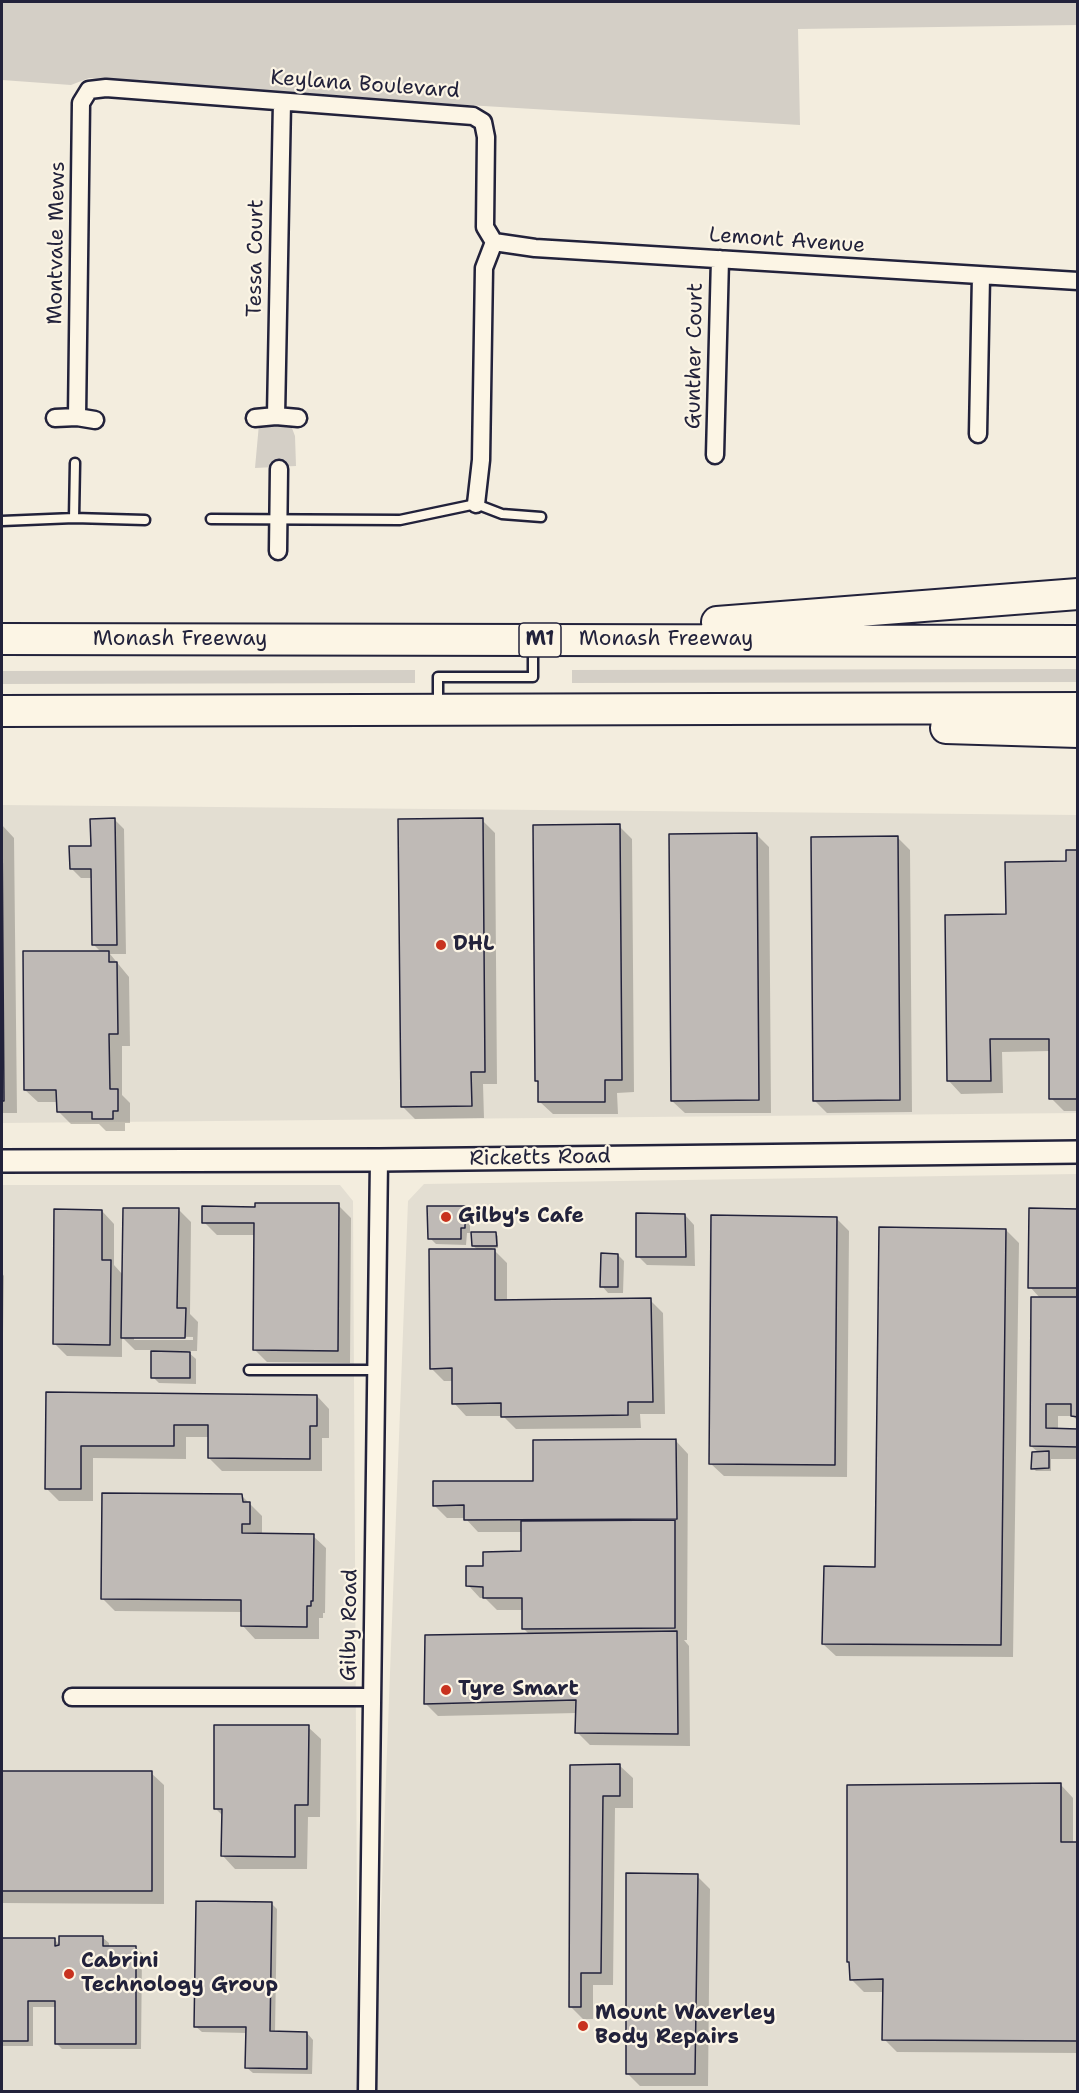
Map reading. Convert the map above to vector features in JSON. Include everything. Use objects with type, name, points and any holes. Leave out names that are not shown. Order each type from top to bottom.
[{"type":"highway","points":[[466,640],[1077,594]]},
{"type":"highway","name":"Monash Freeway","points":[[2,639],[1077,641]]},
{"type":"highway","points":[[2,711],[1077,708]]},
{"type":"highway","points":[[438,710],[1077,732]]},
{"type":"highway","points":[[2,717],[59,711]]},
{"type":"street","name":"Keylana Boulevard","points":[[106,88],[473,116],[483,122],[486,137],[485,227],[494,242]]},
{"type":"street","name":"Montvale Mews","points":[[77,417],[81,103],[89,90],[106,88]]},
{"type":"street","name":"Tessa Court","points":[[276,416],[282,102]]},
{"type":"street","points":[[476,504],[481,460],[484,268],[494,242]]},
{"type":"street","name":"Lemont Avenue","points":[[494,242],[535,248],[1077,281]]},
{"type":"street","name":"Gunther Court","points":[[715,455],[720,259]]},
{"type":"street","points":[[978,434],[981,276]]},
{"type":"street","points":[[255,418],[276,416],[298,418]]},
{"type":"street","points":[[55,418],[77,417],[95,420]]},
{"type":"street","points":[[278,551],[279,469]]},
{"type":"street","name":"Ricketts Road","points":[[2,1161],[379,1160],[1077,1152]]},
{"type":"street","name":"Gilby Road","points":[[367,2091],[379,1160]]},
{"type":"street","points":[[72,1697],[372,1697]]},
{"type":"lane","points":[[74,518],[75,464]]},
{"type":"lane","points":[[211,519],[400,520],[476,504],[502,514],[541,518]]},
{"type":"lane","points":[[2,521],[74,518],[145,520]]},
{"type":"lane","points":[[438,710],[438,677],[533,677],[533,640]]},
{"type":"lane","points":[[249,1370],[376,1370]]},
{"type":"shaded area","points":[[2,2],[1077,2],[1078,25],[798,29],[800,125],[267,93],[89,78],[71,85],[2,80]]},
{"type":"shaded area","points":[[290,423],[295,436],[296,466],[255,468],[259,424]]},
{"type":"shaded area","points":[[1077,669],[1077,682],[572,683],[572,670]]},
{"type":"shaded area","points":[[415,670],[415,683],[2,684],[2,671]]},
{"type":"shaded area","points":[[2,805],[1077,815],[1077,1113],[2,1123]]},
{"type":"shaded area","points":[[1077,1174],[1077,2091],[374,2092],[408,1201],[424,1184]]},
{"type":"shaded area","points":[[2,1185],[340,1185],[353,1201],[358,2091],[2,2092]]},
{"type":"building","points":[[115,818],[117,945],[92,945],[91,869],[70,869],[69,846],[91,846],[90,819]]},
{"type":"building","name":"DHL","points":[[483,818],[485,1072],[471,1072],[472,1106],[401,1107],[398,819]]},
{"type":"building","points":[[2,823],[4,1101],[2,1101]]},
{"type":"building","points":[[620,824],[622,1080],[605,1080],[605,1102],[538,1102],[538,1081],[535,1081],[533,825]]},
{"type":"building","points":[[757,833],[759,1100],[671,1101],[669,834]]},
{"type":"building","points":[[898,836],[900,1100],[813,1101],[811,837]]},
{"type":"building","points":[[1066,850],[1078,850],[1078,1099],[1049,1099],[1049,1039],[990,1039],[991,1081],[947,1081],[945,915],[1006,914],[1005,862],[1066,861]]},
{"type":"building","points":[[23,951],[109,951],[109,962],[117,962],[118,1034],[109,1034],[110,1089],[118,1089],[118,1111],[113,1111],[113,1119],[92,1119],[92,1112],[57,1112],[56,1090],[24,1090]]},
{"type":"building","points":[[255,1203],[339,1203],[338,1351],[253,1350],[254,1223],[202,1223],[202,1206],[255,1207]]},
{"type":"building","name":"Gilby's Cafe","points":[[427,1206],[465,1206],[465,1228],[461,1228],[461,1239],[428,1239]]},
{"type":"building","points":[[123,1208],[179,1208],[177,1308],[186,1308],[185,1338],[121,1338]]},
{"type":"building","points":[[1029,1208],[1078,1209],[1078,1288],[1028,1288]]},
{"type":"building","points":[[54,1209],[102,1210],[102,1260],[111,1260],[110,1345],[53,1344]]},
{"type":"building","points":[[636,1213],[685,1214],[686,1257],[636,1257]]},
{"type":"building","points":[[711,1215],[837,1217],[835,1465],[709,1464]]},
{"type":"building","points":[[879,1227],[1006,1229],[1001,1645],[822,1644],[824,1566],[875,1567]]},
{"type":"building","points":[[471,1232],[496,1232],[497,1246],[472,1246]]},
{"type":"building","points":[[429,1249],[495,1249],[495,1300],[651,1298],[653,1402],[628,1402],[628,1415],[501,1417],[501,1403],[452,1404],[452,1368],[430,1369]]},
{"type":"building","points":[[601,1253],[618,1254],[618,1287],[600,1287]]},
{"type":"building","points":[[1031,1297],[1078,1297],[1078,1417],[1071,1416],[1071,1404],[1046,1404],[1046,1428],[1078,1429],[1078,1447],[1030,1446]]},
{"type":"building","points":[[151,1351],[190,1352],[190,1378],[151,1378]]},
{"type":"building","points":[[46,1392],[317,1395],[317,1426],[310,1426],[310,1459],[208,1458],[208,1425],[174,1425],[174,1446],[81,1446],[81,1489],[45,1489]]},
{"type":"building","points":[[676,1439],[677,1519],[464,1520],[464,1505],[433,1506],[433,1481],[533,1481],[533,1440]]},
{"type":"building","points":[[1049,1451],[1049,1468],[1031,1469],[1032,1452]]},
{"type":"building","points":[[102,1493],[242,1494],[243,1502],[250,1502],[250,1524],[242,1524],[242,1533],[314,1534],[313,1601],[311,1601],[311,1606],[307,1606],[307,1627],[241,1626],[241,1600],[101,1599]]},
{"type":"building","points":[[675,1520],[675,1628],[522,1629],[522,1598],[483,1598],[483,1587],[466,1586],[466,1566],[483,1566],[483,1552],[521,1551],[521,1521]]},
{"type":"building","points":[[677,1631],[678,1734],[575,1733],[576,1700],[424,1704],[425,1635]]},
{"type":"building","points":[[214,1725],[309,1725],[308,1805],[295,1805],[295,1857],[221,1856],[222,1809],[214,1809]]},
{"type":"building","points":[[620,1764],[620,1796],[603,1796],[601,1973],[581,1973],[581,2007],[569,2007],[570,1765]]},
{"type":"building","points":[[2,1771],[152,1771],[152,1891],[2,1891]]},
{"type":"building","points":[[1061,1783],[1061,1842],[1078,1842],[1078,2041],[882,2040],[883,1979],[850,1980],[849,1962],[847,1962],[847,1785]]},
{"type":"building","points":[[626,1873],[698,1874],[695,2074],[626,2074]]},
{"type":"building","points":[[196,1901],[272,1902],[270,2031],[307,2032],[307,2069],[245,2068],[246,2027],[194,2027]]},
{"type":"building","name":"Cabrini Technology Group","points":[[59,1936],[103,1936],[103,1946],[136,1946],[136,2044],[55,2044],[55,2001],[28,2001],[28,2041],[2,2041],[2,1938],[55,1938],[55,1946],[59,1945]]},
{"type":"place","name":"DHL","points":[[441,945]]},
{"type":"place","name":"Gilby's Cafe","points":[[446,1217]]},
{"type":"place","name":"Tyre Smart","points":[[446,1690]]},
{"type":"place","name":"Cabrini Technology Group","points":[[69,1974]]},
{"type":"place","name":"Mount Waverley Body Repairs","points":[[583,2026]]}]
